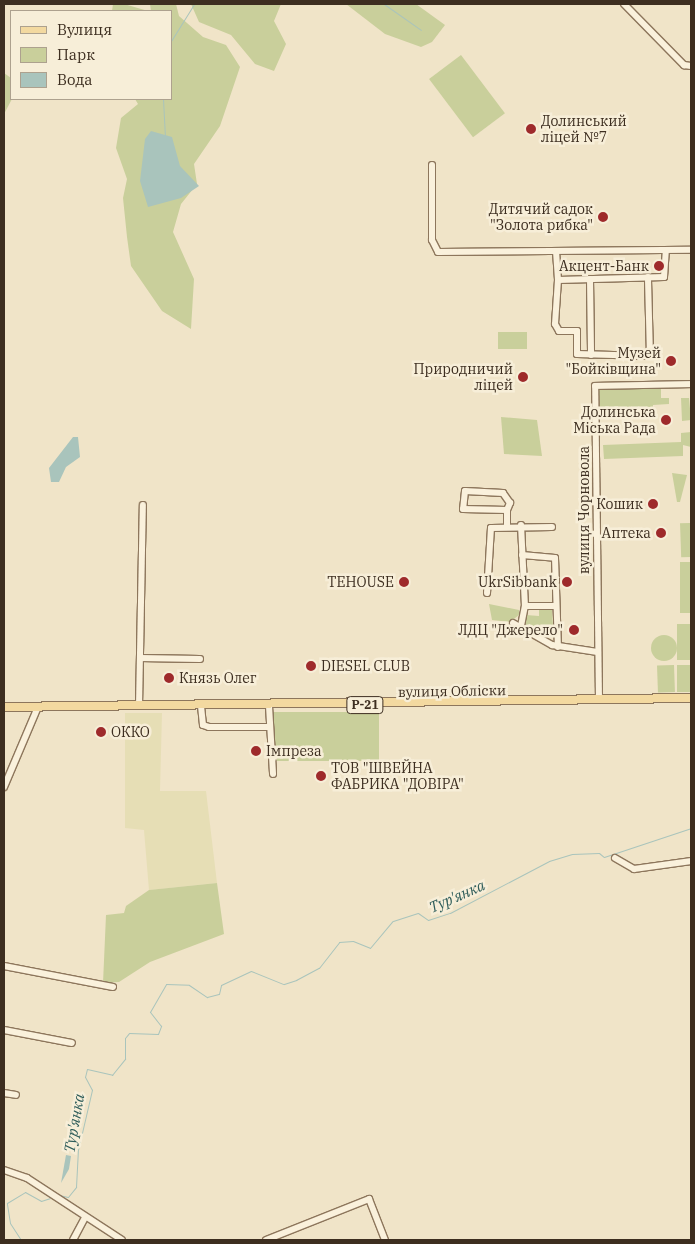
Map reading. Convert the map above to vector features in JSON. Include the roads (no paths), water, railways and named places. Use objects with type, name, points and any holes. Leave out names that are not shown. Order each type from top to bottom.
[{"type":"main road","name":"вулиця Обліски","points":[[4,706],[269,706],[691,698]]},
{"type":"street","points":[[624,4],[688,65],[691,72]]},
{"type":"street","points":[[432,165],[432,240],[438,252],[691,250]]},
{"type":"street","points":[[558,280],[664,277],[666,250]]},
{"type":"street","points":[[556,251],[558,280],[555,324],[559,331],[577,331],[577,354],[650,356],[648,277]]},
{"type":"street","points":[[590,279],[591,355]]},
{"type":"street","name":"вулиця Чорновола","points":[[599,700],[597,652],[596,386],[691,384]]},
{"type":"street","points":[[507,510],[463,509],[465,491],[503,492],[510,503],[507,510],[507,525]]},
{"type":"street","points":[[139,706],[143,506]]},
{"type":"street","points":[[487,593],[488,532],[493,526],[552,527]]},
{"type":"street","points":[[521,526],[525,606],[521,626]]},
{"type":"street","points":[[522,555],[555,558],[558,647]]},
{"type":"street","points":[[525,606],[556,606]]},
{"type":"street","points":[[513,623],[558,647],[597,652]]},
{"type":"street","points":[[140,658],[200,659]]},
{"type":"street","points":[[201,706],[203,725],[209,727],[268,727]]},
{"type":"street","points":[[269,706],[268,727],[273,774]]},
{"type":"street","points":[[4,787],[38,707]]},
{"type":"street","points":[[615,858],[634,869],[691,861]]},
{"type":"street","points":[[4,966],[113,987]]},
{"type":"street","points":[[4,1030],[72,1043]]},
{"type":"street","points":[[4,1093],[16,1095]]},
{"type":"street","points":[[4,1170],[27,1178],[122,1240]]},
{"type":"street","points":[[266,1240],[369,1198],[385,1240]]},
{"type":"street","points":[[73,1240],[85,1217]]},
{"type":"water","points":[[151,131],[172,137],[180,166],[199,186],[181,198],[148,207],[140,181],[145,139]]},
{"type":"water","points":[[73,437],[78,437],[80,457],[66,467],[59,482],[51,482],[49,468]]},
{"type":"water","points":[[66,1155],[71,1156],[69,1169],[61,1183]]},
{"type":"waterway","points":[[172,39],[194,4]]},
{"type":"waterway","points":[[384,4],[421,30]]},
{"type":"waterway","points":[[163,100],[165,135]]},
{"type":"waterway","name":"Тур'янка","points":[[55,1194],[68,1197],[76,1187],[78,1150],[92,1090],[85,1077],[87,1069],[112,1075],[125,1059],[125,1038],[129,1033],[158,1034],[161,1026],[150,1012],[166,984],[189,985],[207,997],[219,994],[221,985],[251,971],[284,984],[319,968],[339,942],[353,941],[370,948],[393,921],[418,913],[428,920],[450,913],[549,861],[572,854],[599,853],[604,857],[691,828]]},
{"type":"waterway","name":"Тур'янка","points":[[21,1240],[10,1223],[7,1203],[25,1192],[41,1201],[50,1198]]},
{"type":"place","name":"Долинський ліцей №7","points":[[531,129]]},
{"type":"place","name":"Дитячий садок \"Золота рибка\"","points":[[603,217]]},
{"type":"place","name":"Акцент-Банк","points":[[659,266]]},
{"type":"place","name":"Музей \"Бойківщина\"","points":[[671,361]]},
{"type":"place","name":"Природничий ліцей","points":[[523,377]]},
{"type":"place","name":"Долинська Міська Рада","points":[[666,420]]},
{"type":"place","name":"Кошик","points":[[653,504]]},
{"type":"place","name":"Аптека","points":[[661,533]]},
{"type":"place","name":"TEHOUSE","points":[[404,582]]},
{"type":"place","name":"UkrSibbank","points":[[567,582]]},
{"type":"place","name":"ЛДЦ \"Джерело\"","points":[[574,630]]},
{"type":"place","name":"DIESEL CLUB","points":[[311,666]]},
{"type":"place","name":"Князь Олег","points":[[169,678]]},
{"type":"place","name":"ОККО","points":[[101,732]]},
{"type":"place","name":"Імпреза","points":[[256,751]]},
{"type":"place","name":"ТОВ \"ШВЕЙНА ФАБРИКА \"ДОВІРА\"","points":[[321,776]]}]
